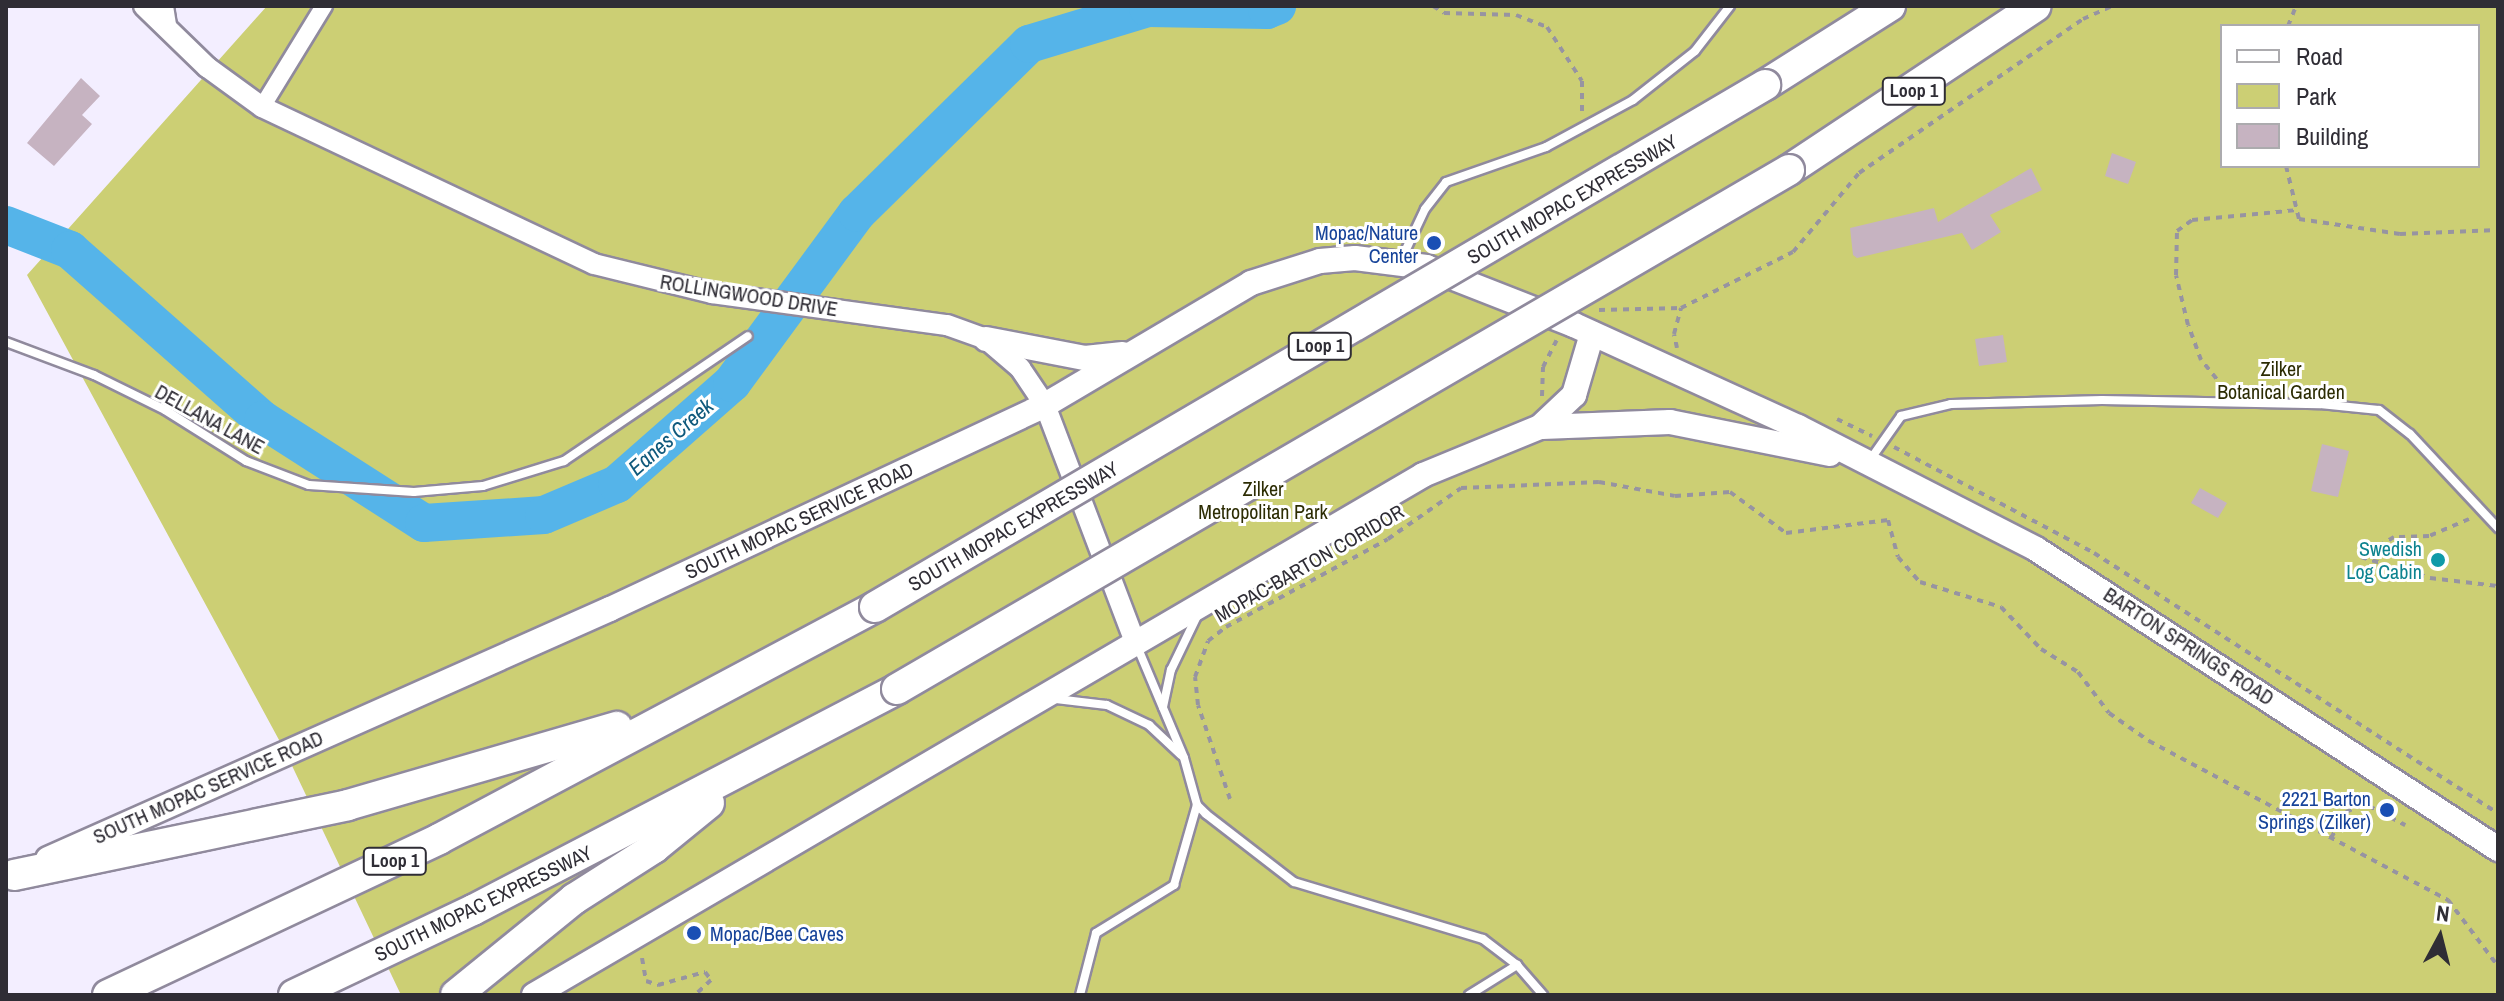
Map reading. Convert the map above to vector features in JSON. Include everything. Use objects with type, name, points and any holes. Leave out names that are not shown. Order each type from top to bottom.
[{"type":"highway","name":"SOUTH MOPAC EXPRESSWAY","points":[[108,995],[439,839],[673,710],[875,607],[1765,85],[1890,6]]},
{"type":"highway","name":"SOUTH MOPAC EXPRESSWAY","points":[[294,995],[473,910],[897,689],[1789,170],[2036,6]]},
{"type":"highway","points":[[10,877],[348,805],[673,710]]},
{"type":"highway","points":[[456,995],[574,899],[654,848],[764,759]]},
{"type":"main road","name":"SOUTH MOPAC SERVICE ROAD","points":[[10,877],[610,609],[1045,405],[1223,297],[1287,269],[1355,258],[1401,261],[1449,274],[1590,323]]},
{"type":"main road","points":[[534,995],[1423,475],[1540,427],[1574,395],[1590,323]]},
{"type":"main road","name":"BARTON SPRINGS ROAD","points":[[1590,323],[2036,549],[2498,849]]},
{"type":"main road","points":[[986,339],[1085,358],[1130,354]]},
{"type":"main road","name":"BARTON SPRINGS ROAD","points":[[1540,427],[1670,422],[1745,433],[1867,464]]},
{"type":"street","name":"ROLLINGWOOD DRIVE","points":[[144,6],[169,31],[262,107],[594,264],[712,293],[947,325],[986,339],[1020,368],[1045,405],[1135,642]]},
{"type":"street","points":[[165,6],[169,31]]},
{"type":"street","points":[[262,107],[324,6]]},
{"type":"lane","points":[[1401,261],[1425,209],[1446,182],[1546,147],[1633,100],[1695,51],[1730,6]]},
{"type":"lane","name":"DELLANA LANE","points":[[6,342],[94,375],[165,410],[246,461],[309,485],[414,492],[483,486],[564,461],[748,336]]},
{"type":"lane","points":[[1867,464],[1901,416],[1923,408],[2233,400],[2379,410],[2410,434],[2498,528]]},
{"type":"lane","points":[[1163,707],[1184,636],[1206,602]]},
{"type":"lane","points":[[1080,995],[1096,933],[1174,885],[1197,805],[1184,758],[1135,642]]},
{"type":"lane","points":[[1039,700],[1107,705],[1149,725],[1184,758]]},
{"type":"lane","points":[[1197,805],[1294,882],[1465,931],[1517,965],[1543,995]]},
{"type":"lane","points":[[1469,995],[1517,965]]},
{"type":"path","points":[[1433,6],[1444,13],[1516,15],[1547,27],[1582,81],[1582,127]]},
{"type":"path","points":[[1590,323],[1681,308],[1793,252],[1859,173],[2083,19],[2112,6]]},
{"type":"path","points":[[2286,168],[2299,219],[2400,234],[2498,230]]},
{"type":"path","points":[[2233,400],[2201,360],[2188,325],[2176,275],[2177,231],[2192,220],[2297,210]]},
{"type":"path","points":[[1677,348],[1674,334],[1681,308]]},
{"type":"path","points":[[1540,427],[1543,367],[1557,339]]},
{"type":"path","name":"MOPAC-BARTON CORIDOR","points":[[1230,799],[1198,705],[1198,658],[1208,641],[1251,612],[1388,539],[1461,488],[1599,482],[1675,496],[1730,492],[1786,533],[1888,520],[1898,557],[1920,582],[2001,607],[2041,649],[2078,672],[2109,713],[2126,726],[2448,900],[2498,966]]},
{"type":"path","points":[[2486,513],[2429,536],[2394,537],[2361,557],[2430,578],[2498,586]]},
{"type":"path","points":[[2331,838],[2346,812],[2357,807],[2369,806],[2405,825]]},
{"type":"path","points":[[641,954],[646,981],[658,985],[705,972],[711,980],[695,995]]},
{"type":"green space","name":"Zilker Metropolitan Park","points":[[267,6],[2498,6],[2498,995],[401,995],[285,751],[27,275]]},
{"type":"building","points":[[81,78],[100,96],[82,115],[92,124],[54,166],[27,143]]},
{"type":"building","points":[[2112,153],[2136,162],[2128,184],[2105,176]]},
{"type":"building","points":[[2031,168],[2042,190],[1990,215],[2001,232],[1972,250],[1962,233],[1857,258],[1853,255],[1850,228],[1934,208],[1938,222]]},
{"type":"building","points":[[2003,335],[2007,362],[1979,366],[1975,339]]},
{"type":"building","points":[[2322,444],[2349,451],[2338,497],[2311,491]]},
{"type":"building","points":[[2200,488],[2227,503],[2218,518],[2191,503]]},
{"type":"waterway","name":"Eanes Creek","points":[[6,225],[70,250],[263,420],[424,523],[544,515],[617,484],[732,383],[857,213],[1029,44],[1148,8],[1267,10],[1277,6]]},
{"type":"place","name":"Mopac/Nature Center","points":[[1434,243]]},
{"type":"place","name":"Swedish Log Cabin","points":[[2438,560]]},
{"type":"place","name":"2221 Barton Springs (Zilker)","points":[[2387,810]]},
{"type":"place","name":"Mopac/Bee Caves","points":[[694,933]]},
{"type":"park label","name":"Zilker Botanical Garden","points":[[2281,380]]}]
